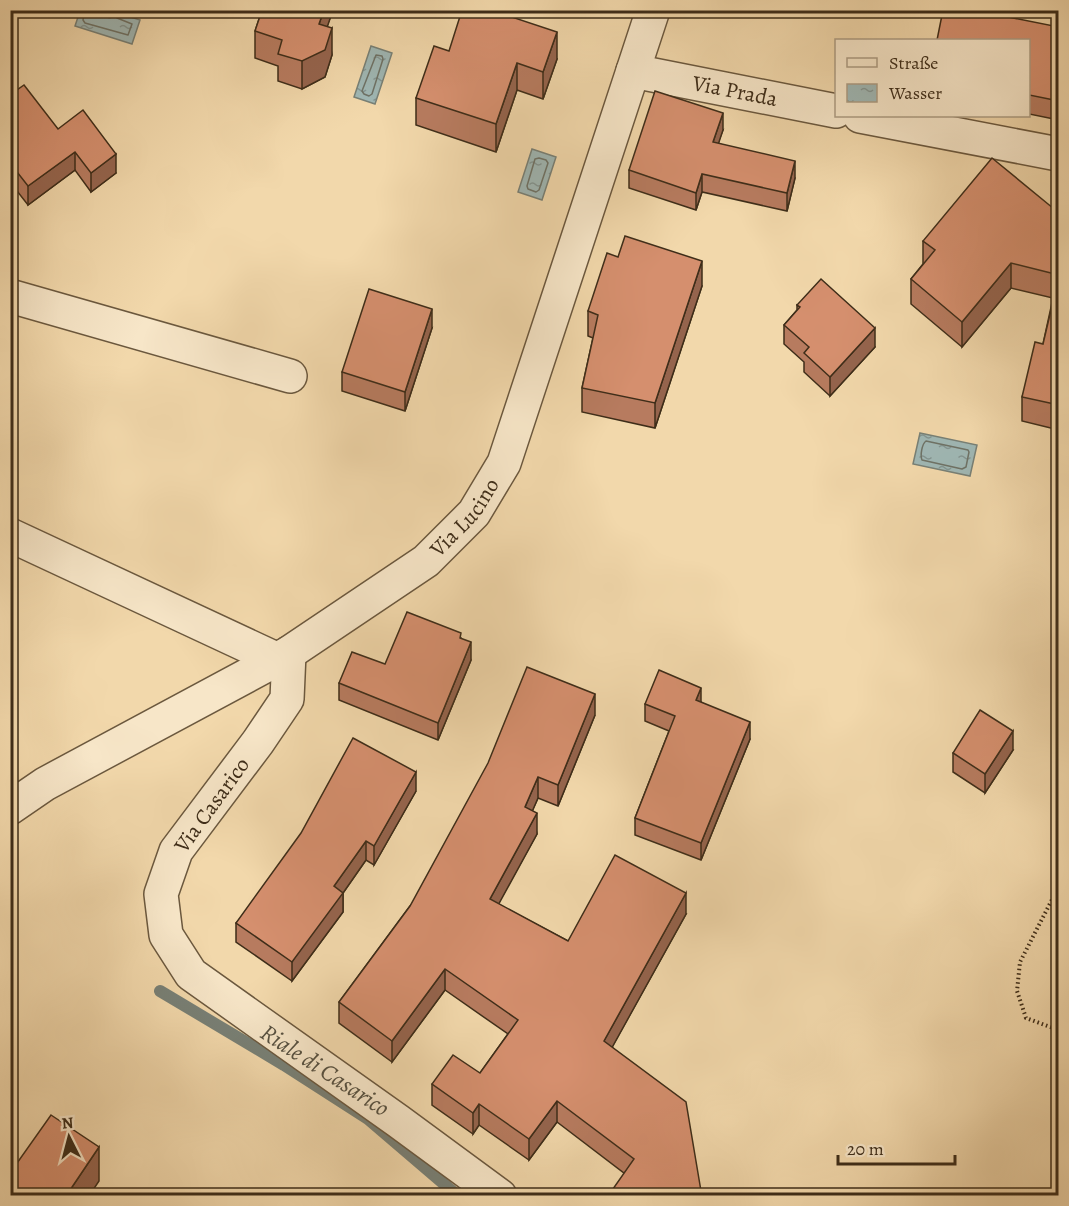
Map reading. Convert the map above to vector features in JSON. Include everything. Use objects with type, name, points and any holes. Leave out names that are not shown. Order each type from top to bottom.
[{"type":"street","name":"Via Lucino","points":[[10,808],[45,784],[283,656],[426,561],[474,513],[504,463],[653,10]]},
{"type":"street","name":"Via Prada","points":[[633,71],[835,111]]},
{"type":"street","points":[[865,117],[1059,154]]},
{"type":"street","points":[[10,296],[290,376]]},
{"type":"street","points":[[10,535],[283,656]]},
{"type":"street","name":"Via Casarico","points":[[283,656],[287,699],[258,742],[176,851],[161,894],[166,935],[191,974],[389,1114],[500,1196]]},
{"type":"path","points":[[1059,888],[1020,962],[1017,991],[1026,1018],[1053,1028],[1059,1026]]},
{"type":"water","points":[[80,11],[112,11],[140,20],[132,44],[75,26]]},
{"type":"water","points":[[371,46],[392,53],[375,104],[354,97]]},
{"type":"water","points":[[532,149],[556,157],[542,200],[518,192]]},
{"type":"water","points":[[920,433],[977,445],[970,476],[913,464]]},
{"type":"building","points":[[262,10],[324,10],[319,24],[332,28],[325,50],[302,61],[278,54],[282,40],[255,31]]},
{"type":"building","points":[[462,10],[491,10],[557,32],[543,72],[517,63],[496,124],[416,98],[434,46],[449,51]]},
{"type":"building","points":[[943,10],[973,10],[1059,27],[1059,101],[1030,95],[1030,39],[937,39]]},
{"type":"building","points":[[24,85],[58,129],[83,110],[116,154],[91,173],[75,152],[28,186],[10,163],[10,95]]},
{"type":"building","points":[[655,91],[723,113],[713,142],[795,161],[787,193],[702,174],[696,193],[629,170]]},
{"type":"building","points":[[992,158],[1059,213],[1059,275],[1011,263],[962,322],[911,279],[935,250],[923,241]]},
{"type":"building","points":[[625,236],[702,261],[655,403],[582,388],[598,315],[588,311],[607,253],[618,257]]},
{"type":"building","points":[[1059,276],[1059,405],[1022,397],[1035,342],[1043,344]]},
{"type":"building","points":[[821,279],[875,328],[830,377],[804,353],[809,347],[784,325],[800,307],[797,305]]},
{"type":"building","points":[[369,289],[432,309],[405,392],[342,372]]},
{"type":"building","points":[[407,612],[461,633],[460,638],[471,642],[438,723],[339,683],[352,652],[385,664]]},
{"type":"building","points":[[527,667],[595,694],[558,785],[538,777],[525,807],[537,813],[490,899],[568,941],[615,855],[686,893],[604,1041],[686,1102],[701,1191],[698,1196],[608,1196],[634,1159],[557,1101],[529,1139],[479,1104],[473,1113],[432,1084],[453,1055],[480,1073],[518,1020],[445,969],[392,1041],[339,1002],[410,906],[488,763]]},
{"type":"building","points":[[659,670],[701,688],[696,700],[750,722],[701,843],[635,818],[675,716],[645,704]]},
{"type":"building","points":[[980,710],[1013,731],[985,774],[953,753]]},
{"type":"building","points":[[353,738],[416,772],[374,846],[366,841],[334,886],[343,893],[292,962],[236,923],[301,833]]},
{"type":"building","points":[[51,1115],[99,1147],[66,1196],[10,1196],[10,1173]]},
{"type":"waterway","name":"Riale di Casarico","points":[[160,991],[284,1065],[368,1119],[458,1196]]}]
